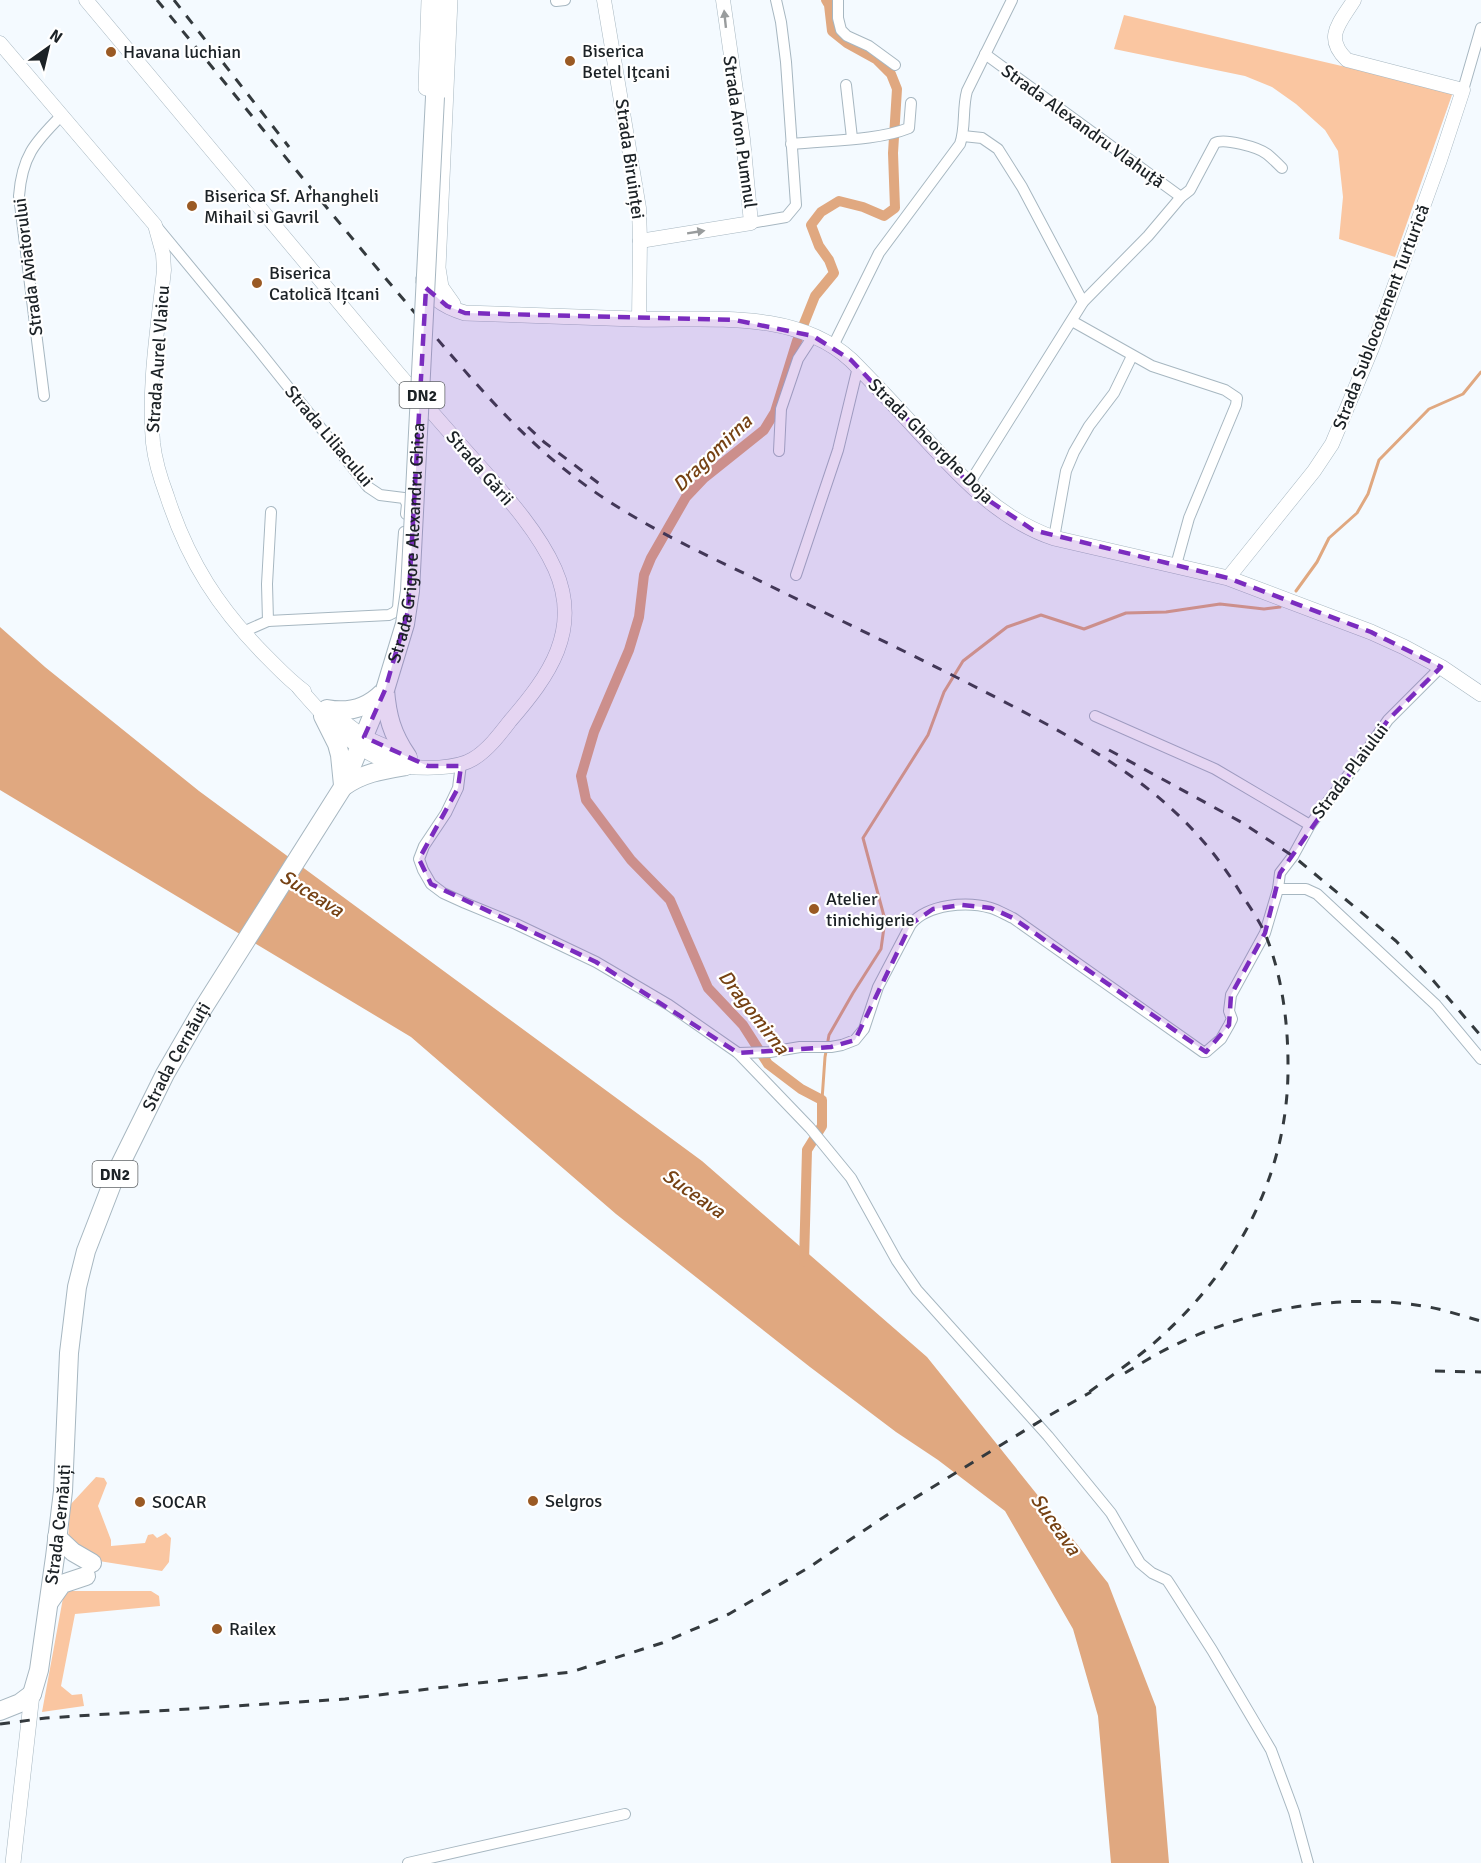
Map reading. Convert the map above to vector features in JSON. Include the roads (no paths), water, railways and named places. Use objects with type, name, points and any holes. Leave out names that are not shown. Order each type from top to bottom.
[{"type":"main road","points":[[429,0],[423,279],[429,291],[439,301],[454,310],[465,313]]},
{"type":"main road","name":"Strada Grigore Alexandru Ghica","points":[[343,787],[385,690],[405,624],[410,591],[422,386],[439,0]]},
{"type":"main road","points":[[450,0],[438,268],[441,287],[445,295],[465,313]]},
{"type":"main road","name":"Strada Gheorghe Doja","points":[[465,313],[735,320],[769,323],[804,333],[833,346],[858,367],[969,484],[997,508],[1016,520],[1054,538],[1228,578],[1371,632],[1441,667],[1481,694]]},
{"type":"main road","points":[[385,690],[389,722],[406,761],[362,775],[343,787],[337,744],[325,712],[354,710],[375,700],[385,690]]},
{"type":"main road","name":"Strada Cernăuți","points":[[13,1863],[32,1694],[39,1670],[50,1601],[63,1491],[69,1353],[75,1299],[83,1261],[117,1171],[158,1088],[202,1010],[343,787]]},
{"type":"main road","name":"Strada Cernăuți","points":[[32,1694],[29,1674],[51,1498],[61,1391],[69,1353]]},
{"type":"main road","points":[[50,1601],[62,1584],[89,1569],[57,1537]]},
{"type":"main road","points":[[0,1711],[32,1694]]},
{"type":"street","name":"Strada Gării","points":[[86,0],[332,295],[500,489],[530,528],[556,572],[563,600],[565,621],[562,639],[553,665],[497,737],[474,759],[451,767],[428,766],[377,756],[362,742]]},
{"type":"street","name":"Strada Biruinței","points":[[604,0],[639,207],[639,319]]},
{"type":"street","name":"Strada Aron Pumnul","points":[[640,241],[752,223],[743,139],[723,0]]},
{"type":"street","points":[[752,223],[786,217],[796,206],[786,62],[776,0]]},
{"type":"street","points":[[838,0],[841,30],[848,36],[869,45],[895,65]]},
{"type":"street","points":[[833,346],[879,253],[955,152],[963,136],[964,101],[967,92],[1012,0]]},
{"type":"street","points":[[1354,0],[1335,32],[1334,43],[1339,53],[1347,60],[1462,90]]},
{"type":"street","name":"Strada Sublocotenent Turturică","points":[[1228,578],[1314,471],[1332,444],[1372,348],[1440,160],[1481,28]]},
{"type":"street","name":"Strada Aurel Vlaicu","points":[[0,42],[155,225],[163,254],[164,270],[153,378],[153,446],[176,526],[190,557],[214,597],[243,632],[325,712],[334,728],[362,742]]},
{"type":"street","name":"Strada Alexandru Vlahuță","points":[[985,54],[1181,197]]},
{"type":"street","points":[[846,86],[852,138]]},
{"type":"street","points":[[791,144],[900,131],[909,128],[911,104]]},
{"type":"street","name":"Strada Aviatorului","points":[[44,396],[19,196],[23,165],[41,136],[61,116]]},
{"type":"street","points":[[963,136],[982,138],[998,149],[1032,206],[1083,302]]},
{"type":"street","points":[[969,484],[1083,302],[1190,190],[1213,146],[1218,141],[1260,149],[1282,168]]},
{"type":"street","name":"Strada Liliacului","points":[[155,225],[368,487],[380,495],[404,498],[407,504],[398,608],[395,612],[389,615],[268,621],[243,632]]},
{"type":"street","points":[[1072,321],[1152,366],[1225,390],[1237,398],[1189,518],[1176,565]]},
{"type":"street","points":[[779,451],[781,409],[804,333]]},
{"type":"street","points":[[1054,538],[1066,471],[1074,452],[1089,426],[1114,393],[1132,356]]},
{"type":"street","points":[[796,575],[838,450],[858,367]]},
{"type":"street","points":[[268,621],[267,584],[271,512]]},
{"type":"street","name":"Strada Plaiului","points":[[738,1053],[826,1047],[842,1045],[855,1040],[864,1029],[878,987],[911,924],[916,918],[933,909],[962,905],[991,908],[1013,918],[1206,1052],[1221,1039],[1230,1025],[1231,995],[1265,933],[1278,889],[1280,873],[1293,856],[1310,825],[1388,720],[1441,667]]},
{"type":"street","points":[[1095,716],[1215,769],[1310,825]]},
{"type":"street","points":[[461,764],[458,788],[446,813],[424,846],[419,859],[431,884],[443,893],[596,962],[669,1005],[738,1053],[810,1128],[851,1178],[897,1262],[917,1290],[1048,1436],[1111,1513],[1140,1563],[1152,1573],[1167,1580],[1184,1605],[1271,1750],[1294,1812],[1308,1863]]},
{"type":"street","points":[[1278,889],[1306,889],[1317,894],[1436,1005],[1481,1059]]},
{"type":"street","points":[[408,1863],[625,1814]]},
{"type":"water","name":"Suceava","points":[[0,627],[45,667],[199,791],[702,1161],[927,1357],[1108,1583],[1156,1707],[1169,1863],[1111,1863],[1098,1716],[1073,1629],[1005,1511],[810,1367],[616,1214],[411,1037],[0,790]]},
{"type":"waterway","name":"Dragomirna","points":[[804,1262],[807,1150],[822,1126],[822,1100],[801,1089],[768,1064],[743,1025],[708,988],[670,900],[631,860],[586,800],[581,776],[594,732],[629,650],[639,617],[644,575],[651,558],[686,497],[704,478],[764,430],[775,412],[797,341],[815,296],[834,273],[829,260],[819,246],[811,225],[821,212],[839,201],[863,207],[884,216],[895,208],[893,153],[897,89],[891,74],[876,59],[847,43],[832,31],[829,5],[826,0]]},
{"type":"waterway","points":[[1296,591],[1317,562],[1329,538],[1357,513],[1368,494],[1379,460],[1429,409],[1463,394],[1481,372]]},
{"type":"waterway","points":[[822,1100],[829,1035],[881,949],[885,920],[863,838],[928,735],[944,692],[963,661],[1007,627],[1041,615],[1084,629],[1126,613],[1166,612],[1220,604],[1264,609],[1280,607]]},
{"type":"railway","points":[[157,0],[453,357],[532,442],[554,461],[619,508],[663,533],[969,683],[1103,757],[1164,802],[1191,828],[1217,858],[1258,919],[1272,951],[1280,983],[1287,1032],[1286,1104],[1280,1141],[1270,1177],[1238,1245],[1192,1306],[1146,1350],[1085,1395]]},
{"type":"railway","points":[[174,0],[289,147]]},
{"type":"railway","points":[[528,427],[601,485]]},
{"type":"railway","points":[[1109,750],[1241,822],[1293,856],[1396,941],[1481,1036]]},
{"type":"railway","points":[[1125,1373],[1164,1350],[1205,1331],[1235,1321],[1297,1307],[1361,1301],[1392,1302],[1430,1307],[1481,1321]]},
{"type":"railway","points":[[1435,1371],[1481,1372]]},
{"type":"railway","points":[[0,1724],[46,1718],[345,1699],[571,1672],[662,1643],[729,1614],[808,1568],[887,1515],[1091,1392]]},
{"type":"place","name":"Havana luchian","points":[[111,52]]},
{"type":"place","name":"Biserica Betel Iţcani","points":[[570,61]]},
{"type":"place","name":"Biserica Sf. Arhangheli Mihail si Gavril","points":[[192,206]]},
{"type":"place","name":"Biserica Catolică Ițcani","points":[[257,283]]},
{"type":"place","name":"Atelier tinichigerie","points":[[814,909]]},
{"type":"place","name":"Selgros","points":[[533,1501]]},
{"type":"place","name":"SOCAR","points":[[140,1502]]},
{"type":"place","name":"Railex","points":[[217,1629]]}]
